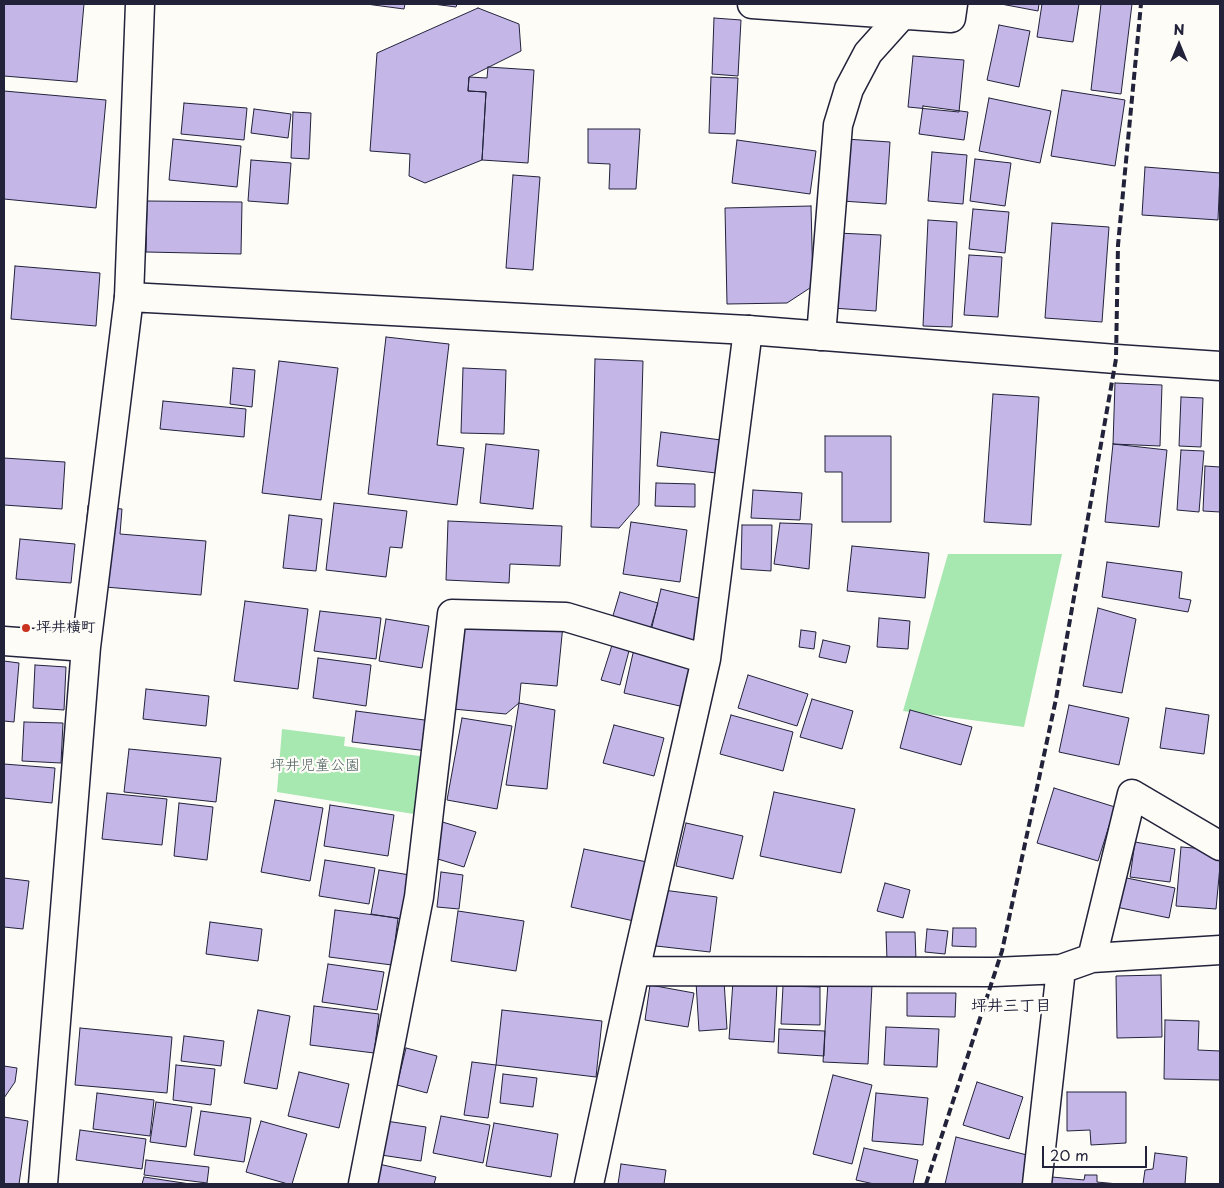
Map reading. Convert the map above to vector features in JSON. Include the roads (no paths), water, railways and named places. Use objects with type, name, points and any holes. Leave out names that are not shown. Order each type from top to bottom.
[{"type":"street","points":[[43,1184],[86,647],[129,297],[140,4]]},
{"type":"street","points":[[752,4],[951,18],[953,4]]},
{"type":"street","points":[[821,336],[838,125],[849,90],[868,53],[903,14]]},
{"type":"street","points":[[129,297],[748,330],[1220,366]]},
{"type":"street","points":[[589,1184],[706,659],[748,330]]},
{"type":"street","points":[[363,1184],[419,898],[452,614],[566,617],[706,659]]},
{"type":"street","points":[[4,641],[86,647]]},
{"type":"street","points":[[1092,958],[1132,794],[1220,846]]},
{"type":"street","points":[[635,971],[994,972],[1061,969],[1092,958],[1220,950]]},
{"type":"street","points":[[1037,1184],[1061,969]]},
{"type":"railway","points":[[926,1184],[1002,951],[1056,699],[1116,359],[1118,245],[1141,4]]},
{"type":"place","name":"坪井横町","points":[[26,628]]},
{"type":"district","name":"坪井三丁目","points":[[1011,1007]]},
{"type":"park label","name":"坪井児童公園","points":[[315,766]]}]
